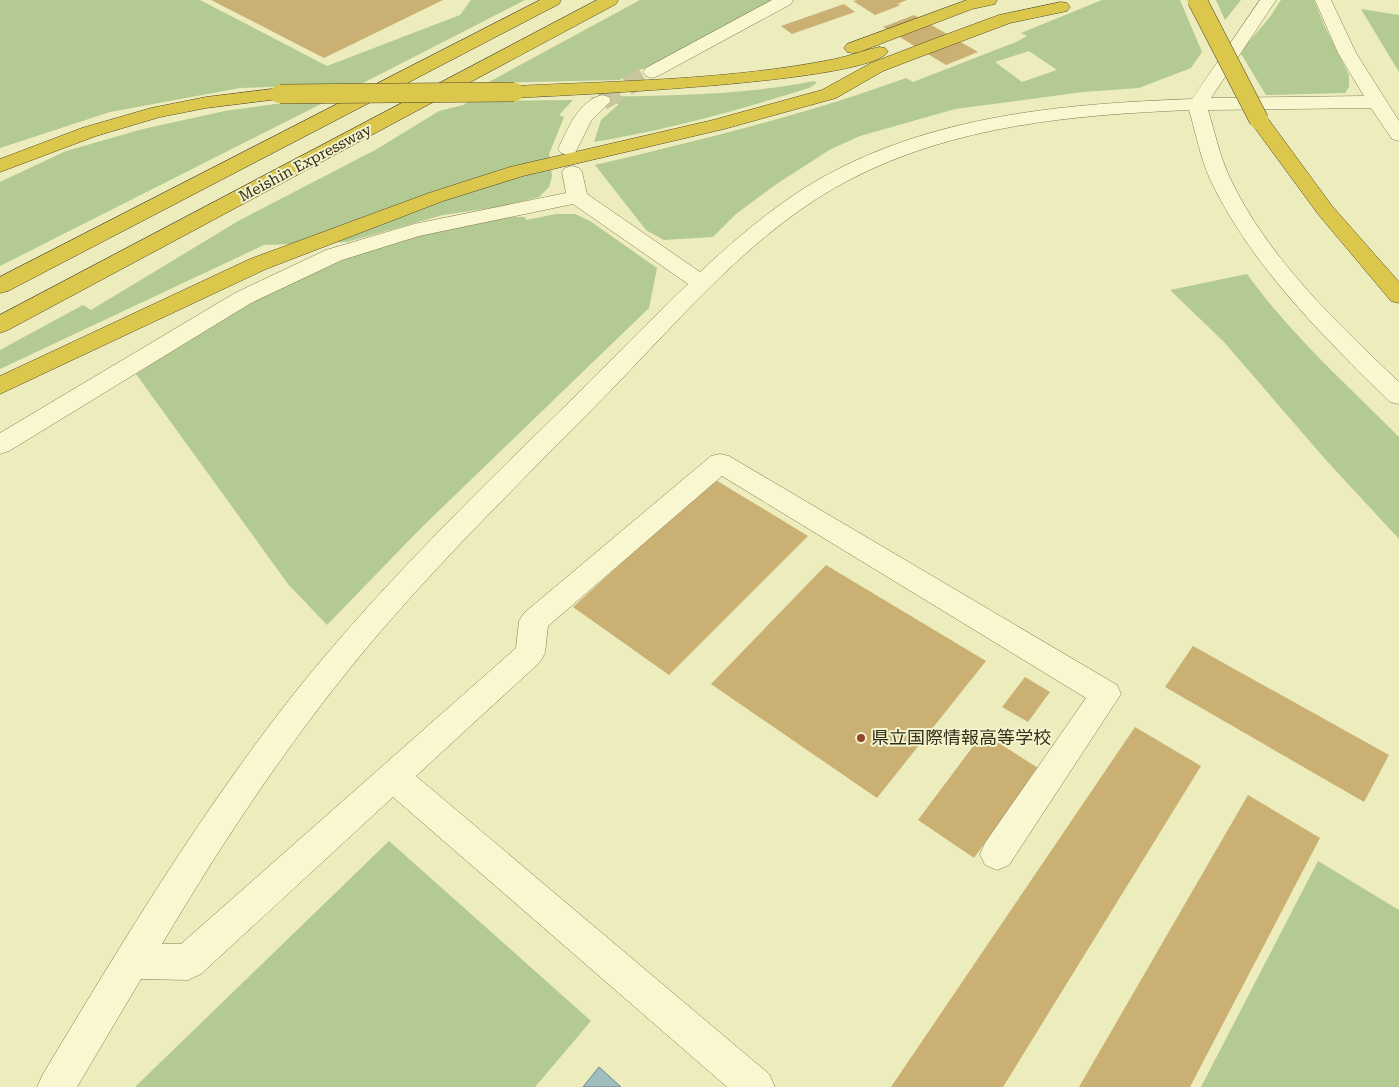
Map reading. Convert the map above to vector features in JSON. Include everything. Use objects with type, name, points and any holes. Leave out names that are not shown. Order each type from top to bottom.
[{"type":"highway","name":"Meishin Expressway","points":[[0,286],[553,0]]},
{"type":"highway","name":"Meishin Expressway","points":[[0,325],[610,0]]},
{"type":"highway","points":[[785,72],[967,5],[989,0]]},
{"type":"highway","points":[[0,166],[52,145],[111,125],[182,107],[280,94],[514,92],[645,87],[842,64],[981,13],[1006,0]]},
{"type":"highway","points":[[1197,0],[1259,120],[1325,210],[1399,296]]},
{"type":"highway","points":[[0,386],[258,264],[436,196],[517,171],[708,127],[895,75],[1019,27],[1068,5]]},
{"type":"street","points":[[652,72],[785,0]]},
{"type":"street","points":[[1196,105],[1268,0]]},
{"type":"street","points":[[1323,0],[1337,35],[1376,102],[1399,136]]},
{"type":"street","points":[[568,149],[583,118],[602,101]]},
{"type":"street","points":[[56,1087],[131,961],[264,758],[339,660],[425,561],[702,284],[782,213],[843,174],[913,144],[984,125],[1036,116],[1160,106],[1376,102]]},
{"type":"street","points":[[1196,105],[1221,180],[1265,254],[1336,336],[1399,396]]},
{"type":"street","points":[[572,172],[577,197],[702,284]]},
{"type":"street","points":[[0,445],[243,298],[334,255],[414,230],[577,197]]},
{"type":"street","points":[[131,961],[188,962],[530,653],[534,621],[720,463],[1106,694],[997,854]]},
{"type":"street","points":[[393,777],[756,1087]]},
{"type":"green space","points":[[0,0],[200,0],[327,66],[460,15],[471,0],[525,0],[361,84],[240,88],[110,112],[0,148]]},
{"type":"green space","points":[[640,0],[772,0],[646,68],[619,80],[487,83]]},
{"type":"green space","points":[[1102,0],[1180,0],[1202,52],[1191,68],[1139,88],[1083,92],[955,109],[860,136],[831,149],[778,183],[736,214],[713,237],[664,240],[646,230],[595,165],[791,115],[906,78],[913,82],[1027,36],[1021,33]],"holes":[[[1029,51],[1057,70],[1022,82],[995,62]]]},
{"type":"green space","points":[[1216,0],[1241,0],[1225,20]]},
{"type":"green space","points":[[1281,0],[1314,0],[1324,25],[1349,75],[1349,87],[1345,93],[1266,95],[1240,52],[1270,17]]},
{"type":"green space","points":[[1361,9],[1399,15],[1399,72]]},
{"type":"green space","points":[[814,81],[817,83],[809,88],[729,112],[649,132],[594,142],[601,120],[619,104],[589,97],[730,92],[758,90]]},
{"type":"green space","points":[[573,100],[559,115],[564,117],[549,154],[552,176],[549,187],[539,197],[504,206],[443,215],[347,242],[264,245],[0,369],[0,350],[83,305],[91,310],[240,220],[377,149],[439,111],[463,105],[470,101]]},
{"type":"green space","points":[[323,103],[0,266],[0,182],[66,151],[143,129],[225,111],[275,104]]},
{"type":"green space","points":[[556,214],[575,214],[590,221],[657,268],[649,308],[421,528],[327,625],[288,584],[136,374],[262,297],[306,274],[339,260],[391,243],[473,223],[514,217],[525,217],[526,220]]},
{"type":"green space","points":[[1247,274],[1300,338],[1399,437],[1399,539],[1325,459],[1224,342],[1170,290]]},
{"type":"green space","points":[[389,841],[591,1021],[535,1087],[135,1087]]},
{"type":"green space","points":[[1318,861],[1399,910],[1399,1087],[1201,1087]]},
{"type":"water","points":[[599,1067],[621,1087],[583,1087]]},
{"type":"building","points":[[211,0],[443,0],[324,58]]},
{"type":"building","points":[[907,0],[897,4],[901,5],[875,15],[853,1]]},
{"type":"building","points":[[844,4],[855,12],[792,34],[781,26]]},
{"type":"building","points":[[914,15],[978,52],[946,65],[883,27]]},
{"type":"building","points":[[714,479],[808,536],[669,675],[573,607]]},
{"type":"building","points":[[826,565],[986,661],[877,798],[711,684]]},
{"type":"building","points":[[1193,646],[1389,755],[1364,802],[1165,687]]},
{"type":"building","points":[[1025,677],[1050,692],[1028,722],[1002,707]]},
{"type":"building","points":[[1135,727],[1201,766],[1003,1087],[891,1087]]},
{"type":"building","points":[[983,733],[1038,768],[974,858],[918,820]]},
{"type":"building","points":[[1248,795],[1320,838],[1190,1087],[1079,1087]]},
{"type":"tunnel","points":[[602,101],[652,72]]},
{"type":"place","name":"県立国際情報高等学校","points":[[861,738]]}]
